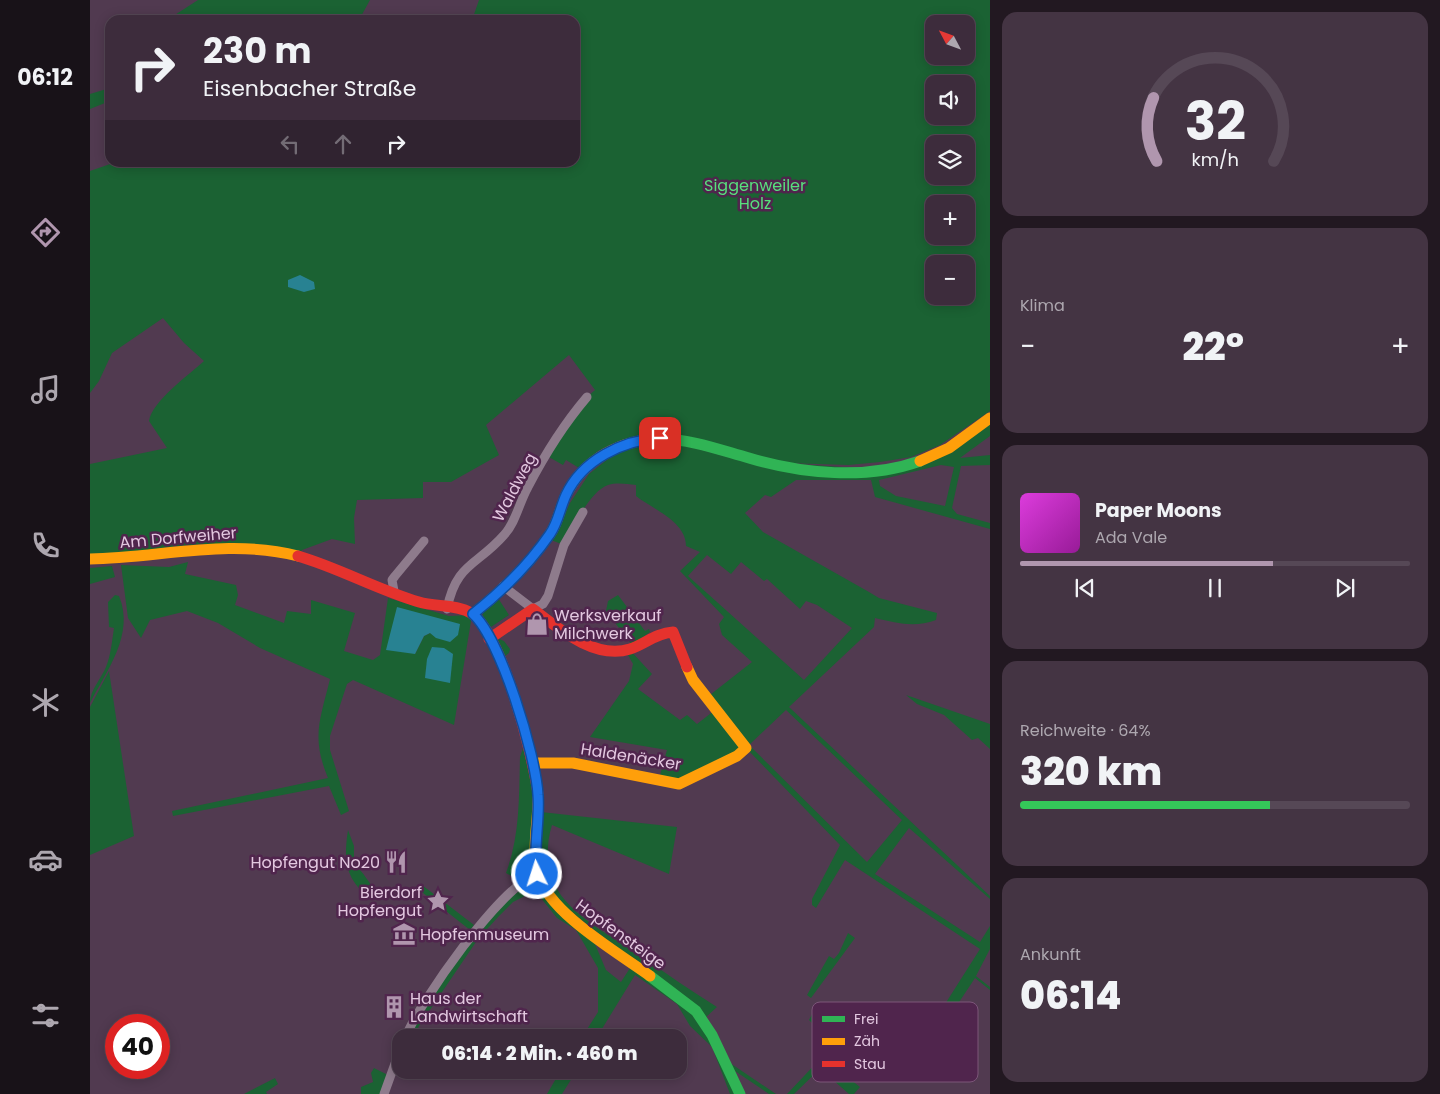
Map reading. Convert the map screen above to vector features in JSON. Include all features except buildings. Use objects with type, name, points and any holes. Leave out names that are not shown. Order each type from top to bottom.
[{"type":"street","name":"Waldweg","points":[[447,608],[454,583],[468,566],[508,530],[528,488],[563,429],[587,397]]},
{"type":"street","points":[[473,614],[503,586],[551,533],[566,496],[582,473],[607,453],[629,443],[650,438],[681,439],[780,466],[816,470],[855,471],[890,468],[920,461],[945,450],[990,418]]},
{"type":"street","points":[[489,639],[543,604],[548,596],[564,545],[583,512]]},
{"type":"street","points":[[394,591],[392,580],[424,541]]},
{"type":"street","name":"Am Dorfweiher","points":[[90,560],[170,554],[216,548],[255,548],[327,564],[418,602],[466,610],[473,614]]},
{"type":"street","points":[[503,586],[533,609]]},
{"type":"street","name":"Haldenäcker","points":[[533,609],[572,638],[613,650],[630,649],[653,638],[673,632],[693,680],[746,748],[737,756],[680,784],[573,763],[533,763]]},
{"type":"street","name":"Hopfensteige","points":[[473,614],[489,639],[510,684],[533,763],[538,795],[535,862],[537,874],[543,888],[560,910],[696,1011],[712,1035],[740,1094]]},
{"type":"street","points":[[410,1029],[418,1013],[472,936],[508,895],[531,876],[537,874]]},
{"type":"street","points":[[384,1094],[392,1072]]},
{"type":"green space","points":[[198,0],[370,0],[362,15],[175,15]]},
{"type":"green space","name":"Siggenweiler Holz","points":[[479,0],[990,0],[990,411],[940,445],[911,457],[880,462],[849,465],[784,463],[668,432],[643,434],[612,444],[598,451],[579,468],[566,460],[563,465],[547,456],[587,397],[595,390],[569,355],[486,425],[499,455],[451,482],[423,482],[423,498],[357,500],[354,518],[355,544],[332,539],[302,550],[301,553],[209,544],[120,554],[90,555],[90,464],[167,448],[149,421],[152,413],[164,397],[204,361],[184,343],[163,318],[112,353],[99,381],[90,393],[90,171],[105,166],[580,167],[580,15],[474,15]]},
{"type":"green space","points":[[105,90],[105,103],[90,109],[90,94]]},
{"type":"green space","points":[[990,423],[990,436],[960,458],[990,455],[990,465],[961,466],[952,508],[957,514],[990,523],[990,529],[875,497],[871,480],[796,480],[771,497],[765,495],[745,513],[763,532],[879,598],[937,613],[936,620],[920,624],[891,622],[875,618],[874,627],[789,707],[990,896],[990,899],[909,828],[875,874],[980,942],[990,926],[990,949],[976,976],[990,987],[990,990],[975,978],[959,1002],[946,1002],[980,949],[845,860],[816,908],[812,905],[812,899],[840,845],[746,748],[683,783],[659,779],[667,750],[590,737],[629,681],[633,664],[627,653],[630,650],[652,674],[638,689],[680,720],[687,715],[697,724],[715,710],[706,698],[752,662],[722,635],[719,624],[724,617],[680,571],[700,552],[686,546],[685,537],[680,529],[667,516],[636,496],[636,485],[615,484],[601,489],[582,511],[564,545],[551,540],[570,503],[589,474],[613,455],[635,446],[676,443],[739,460],[900,471]],"holes":[[[941,465],[954,467],[945,506],[896,496],[880,486],[879,480]],[[707,555],[731,574],[741,562],[764,581],[767,579],[800,609],[806,601],[817,605],[852,628],[804,680],[688,576]],[[786,710],[902,820],[867,862],[749,745]]]},
{"type":"green space","points":[[188,562],[185,574],[236,585],[238,595],[235,605],[284,623],[287,611],[311,614],[311,600],[355,613],[344,651],[373,660],[380,655],[388,598],[449,616],[472,615],[454,725],[353,680],[347,684],[330,736],[330,750],[349,811],[341,815],[329,786],[173,816],[172,811],[328,778],[320,751],[319,729],[330,679],[260,648],[218,623],[187,611],[150,620],[141,638],[128,618],[121,565],[169,567]],"holes":[[[397,607],[450,642],[430,633],[424,636],[415,654]]]},
{"type":"green space","points":[[112,566],[115,577],[90,584],[90,568]]},
{"type":"green space","points":[[115,595],[119,596],[123,610],[124,624],[121,638],[111,665],[90,703],[90,698],[109,658],[114,628],[109,627],[108,602]]},
{"type":"green space","points":[[618,595],[645,631],[649,629],[650,632],[632,645],[606,611],[608,601]]},
{"type":"green space","points":[[498,598],[509,615],[488,629],[482,618],[483,613]]},
{"type":"green space","points":[[499,639],[504,641],[510,649],[509,653],[504,657],[496,643]]},
{"type":"green space","points":[[109,671],[134,836],[90,855],[90,707]]},
{"type":"green space","points":[[906,695],[990,724],[990,749],[978,738],[972,740],[944,715],[917,704]]},
{"type":"green space","points":[[523,748],[533,790],[530,855],[526,871],[519,880],[506,873],[511,859],[516,831],[520,757]]},
{"type":"green space","points":[[541,812],[677,827],[669,874],[552,825],[548,847],[550,870],[555,885],[562,896],[581,916],[717,1007],[705,1018],[554,898],[540,871]]},
{"type":"green space","points":[[348,830],[354,846],[354,864],[378,893],[367,895],[359,888],[350,874],[346,858]]},
{"type":"green space","points":[[532,884],[539,886],[553,905],[571,922],[652,980],[690,1011],[710,1040],[735,1094],[730,1094],[712,1047],[690,1026],[677,1004],[635,975],[602,1029],[587,1029],[598,1012],[598,968],[576,930],[557,918],[540,897],[527,895],[513,902],[499,916],[478,939],[418,1029],[412,1029],[428,1001],[462,952],[500,908],[517,892]],"holes":[[[595,944],[630,968],[621,982],[606,970]]]},
{"type":"green space","points":[[422,885],[474,925],[470,930],[418,889]]},
{"type":"green space","points":[[848,933],[855,938],[811,998],[807,995],[829,956],[834,959],[839,953]]},
{"type":"green space","points":[[730,1063],[776,1094],[769,1094],[732,1069]]},
{"type":"green space","points":[[374,1068],[388,1075],[382,1094],[361,1094],[361,1087],[373,1082],[371,1073]]},
{"type":"green space","points":[[812,1068],[812,1077],[794,1094],[787,1094]]},
{"type":"green space","points":[[275,1078],[278,1084],[266,1092],[267,1094],[244,1094]]},
{"type":"green space","points":[[556,1079],[571,1079],[562,1094],[547,1094]]},
{"type":"green space","points":[[835,1082],[854,1082],[860,1087],[854,1094],[849,1094]]},
{"type":"water","points":[[300,275],[314,282],[315,289],[304,292],[288,287],[288,280]]},
{"type":"water","points":[[397,607],[460,624],[458,635],[450,642],[436,638],[430,633],[424,636],[415,654],[386,650]]},
{"type":"water","points":[[432,647],[444,648],[453,654],[450,683],[425,678],[427,659]]},
{"type":"traffic: fast","points":[[660,439],[672,439],[716,448],[769,464],[834,473],[878,471],[920,461]]},
{"type":"traffic: fast","points":[[650,976],[696,1011],[712,1035],[740,1094]]},
{"type":"traffic: slow","points":[[920,461],[949,448],[990,418]]},
{"type":"traffic: slow","points":[[473,614],[514,577],[542,545],[555,525],[566,495],[583,471],[593,462],[618,447],[646,440],[660,439]]},
{"type":"traffic: slow","points":[[90,559],[220,549],[272,551],[298,556]]},
{"type":"traffic: slow","points":[[533,763],[573,763],[679,784],[737,756],[746,748],[693,680],[687,667]]},
{"type":"traffic: slow","points":[[538,794],[535,854],[538,874],[545,889],[556,903],[586,931],[650,976]]},
{"type":"traffic: jam","points":[[298,556],[425,604],[459,608],[471,613],[483,625],[505,669],[523,725],[538,794]]},
{"type":"traffic: jam","points":[[489,639],[533,609],[578,641],[604,650],[630,649],[661,634],[673,632],[687,667]]},
{"type":"place","name":"Werksverkauf Milchwerk","points":[[537,624]]},
{"type":"place","name":"Hopfengut No20","points":[[396,862]]},
{"type":"place","name":"Bierdorf Hopfengut","points":[[438,901]]},
{"type":"place","name":"Hopfenmuseum","points":[[404,934]]},
{"type":"place","name":"Haus der Landwirtschaft","points":[[394,1007]]},
{"type":"route","points":[[537,874],[535,862],[538,795],[533,763],[521,718],[503,666],[473,614],[519,570],[547,539],[554,529],[570,488],[590,465],[618,447],[639,440],[660,438]]}]
